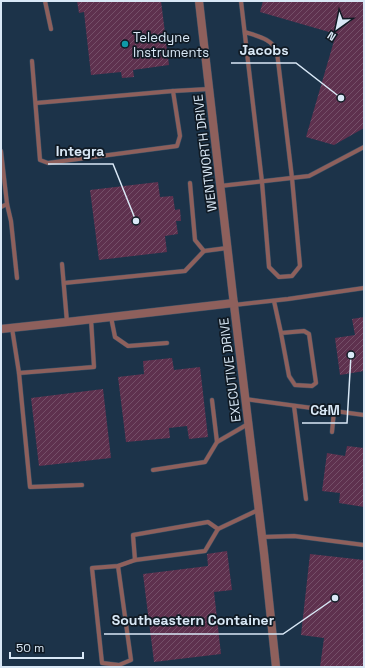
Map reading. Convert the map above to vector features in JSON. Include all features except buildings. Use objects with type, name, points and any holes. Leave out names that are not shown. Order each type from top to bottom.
[{"type":"street","name":"WENTWORTH DRIVE","points":[[199,1],[234,304]]},
{"type":"street","name":"EXECUTIVE DRIVE","points":[[1,329],[234,304],[276,667]]},
{"type":"lane","points":[[45,1],[51,29]]},
{"type":"lane","points":[[242,1],[245,32],[262,182],[269,267],[279,277],[292,276],[300,266],[292,178],[277,52],[276,47],[269,41],[245,32]]},
{"type":"lane","points":[[32,61],[40,160],[48,163],[177,146],[180,136],[173,91]]},
{"type":"lane","points":[[36,103],[209,88]]},
{"type":"lane","points":[[220,186],[309,176],[364,147]]},
{"type":"lane","points":[[1,151],[17,278]]},
{"type":"lane","points":[[190,183],[195,240],[204,251]]},
{"type":"lane","points":[[1,207],[7,204]]},
{"type":"lane","points":[[64,283],[185,271],[204,251],[228,248]]},
{"type":"lane","points":[[62,264],[67,322]]},
{"type":"lane","points":[[234,304],[274,301],[364,288]]},
{"type":"lane","points":[[274,301],[289,376],[295,385],[312,386],[316,382],[309,334],[304,331],[281,333]]},
{"type":"lane","points":[[111,316],[115,337],[128,346],[167,342]]},
{"type":"lane","points":[[19,373],[94,367],[91,319]]},
{"type":"lane","points":[[12,328],[19,373],[30,487],[82,484]]},
{"type":"lane","points":[[245,399],[364,415]]},
{"type":"lane","points":[[212,400],[217,442]]},
{"type":"lane","points":[[294,406],[306,499]]},
{"type":"lane","points":[[332,432],[334,411]]},
{"type":"lane","points":[[153,470],[205,462],[217,442],[248,424]]},
{"type":"lane","points":[[118,566],[131,660],[119,665],[102,663],[92,568],[118,566],[135,560],[205,551],[218,528],[258,510]]},
{"type":"lane","points":[[135,560],[133,535],[208,522],[218,528]]},
{"type":"lane","points":[[262,537],[294,536],[364,545]]},
{"type":"place","name":"Teledyne Instruments","points":[[125,44]]},
{"type":"place","name":"Jacobs","points":[[341,98]]},
{"type":"place","name":"Integra","points":[[136,221]]},
{"type":"place","name":"C&M","points":[[351,355]]},
{"type":"place","name":"Southeastern Container","points":[[335,598]]}]
